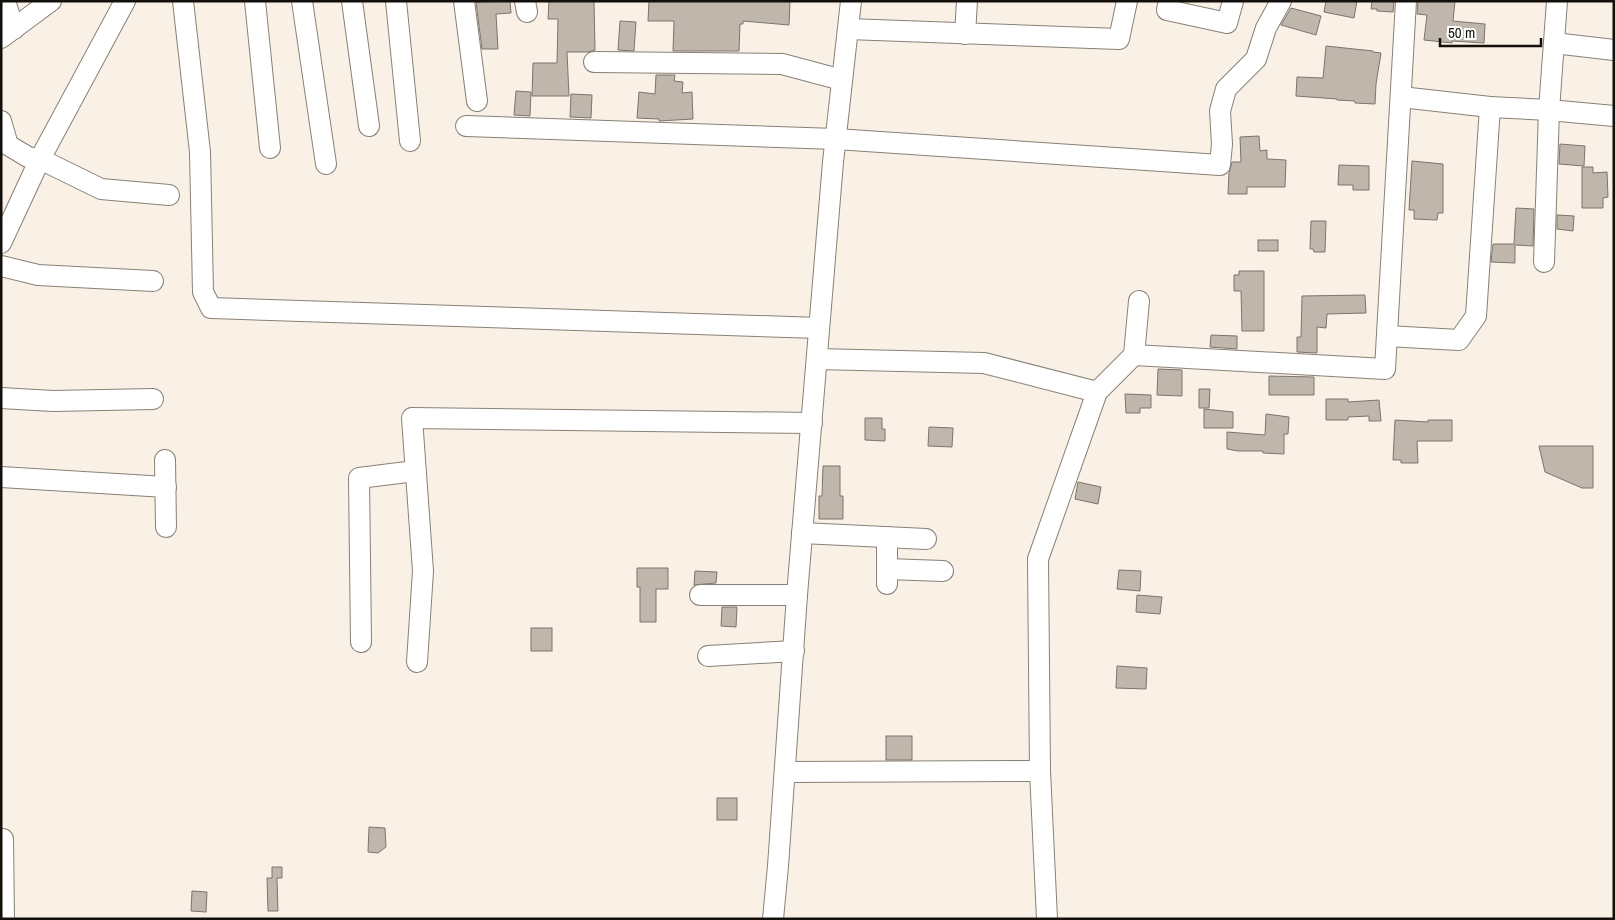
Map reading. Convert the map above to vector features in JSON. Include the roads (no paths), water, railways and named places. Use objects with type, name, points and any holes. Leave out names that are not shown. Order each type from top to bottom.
[{"type":"street","points":[[5,1],[8,34]]},
{"type":"street","points":[[8,34],[52,1]]},
{"type":"street","points":[[1,243],[40,159],[125,1]]},
{"type":"street","points":[[183,1],[200,152],[203,292],[211,308],[820,328]]},
{"type":"street","points":[[255,1],[270,148]]},
{"type":"street","points":[[302,1],[326,164]]},
{"type":"street","points":[[352,1],[369,126]]},
{"type":"street","points":[[396,1],[410,141]]},
{"type":"street","points":[[464,1],[477,101]]},
{"type":"street","points":[[773,919],[802,532],[836,139],[851,1]]},
{"type":"street","points":[[965,34],[967,1]]},
{"type":"street","points":[[848,29],[1119,39],[1127,1]]},
{"type":"street","points":[[1169,1],[1167,10],[1227,23],[1234,1]]},
{"type":"street","points":[[466,126],[836,139],[1220,165],[1222,144],[1220,111],[1226,89],[1256,59],[1266,28],[1281,1]]},
{"type":"street","points":[[1134,355],[1385,369],[1406,1]]},
{"type":"street","points":[[1544,262],[1549,110],[1558,1]]},
{"type":"street","points":[[1554,43],[1614,50]]},
{"type":"street","points":[[594,62],[782,64],[842,80]]},
{"type":"street","points":[[1401,97],[1490,107],[1614,116]]},
{"type":"street","points":[[1387,336],[1460,340],[1476,316],[1490,107]]},
{"type":"street","points":[[1,121],[8,145],[28,157],[40,159],[101,190],[169,195]]},
{"type":"street","points":[[1,266],[38,275],[153,281]]},
{"type":"street","points":[[1047,919],[1040,771],[1038,559],[1097,392],[1134,355],[1138,301]]},
{"type":"street","points":[[817,359],[984,363],[1097,392]]},
{"type":"street","points":[[1,398],[53,401],[153,399]]},
{"type":"street","points":[[418,662],[423,572],[412,418],[812,424]]},
{"type":"street","points":[[165,460],[166,527]]},
{"type":"street","points":[[361,642],[358,478],[415,472]]},
{"type":"street","points":[[1,477],[166,487]]},
{"type":"street","points":[[802,532],[926,539]]},
{"type":"street","points":[[887,537],[887,577],[943,572]]},
{"type":"street","points":[[700,595],[797,595]]},
{"type":"street","points":[[708,656],[794,651]]},
{"type":"street","points":[[785,772],[1040,771]]},
{"type":"street","points":[[1,839],[3,839],[4,919]]}]
